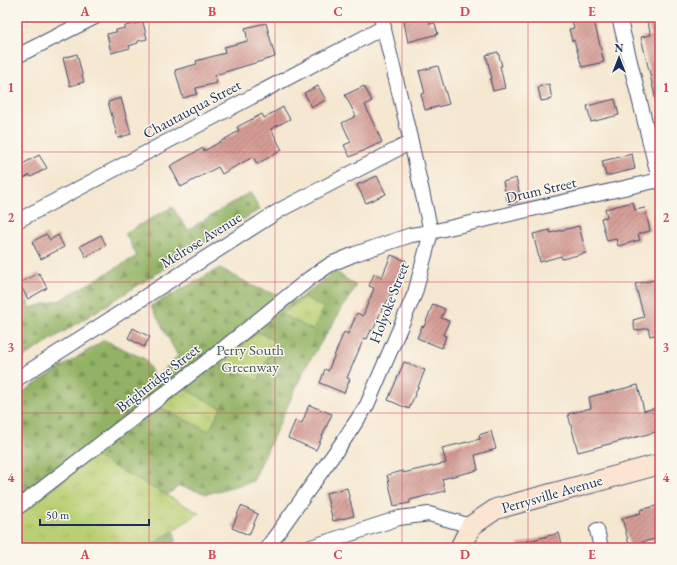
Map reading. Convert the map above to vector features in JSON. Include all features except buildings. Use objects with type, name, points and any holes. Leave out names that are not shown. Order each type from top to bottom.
[{"type":"street","points":[[17,56],[95,17]]},
{"type":"street","points":[[619,17],[660,181]]},
{"type":"street","name":"Holyoke Street","points":[[267,548],[344,440],[367,405],[415,293],[431,232],[383,22]]},
{"type":"street","name":"Chautauqua Street","points":[[17,221],[383,22]]},
{"type":"street","name":"Melrose Avenue","points":[[17,379],[280,210],[411,142]]},
{"type":"street","name":"Drum Street","points":[[431,232],[660,181]]},
{"type":"street","name":"Brightridge Street","points":[[17,508],[219,352],[310,278],[331,264],[355,254],[411,235],[431,232]]},
{"type":"street","name":"Perrysville Avenue","points":[[460,548],[471,526],[496,509],[660,464]]},
{"type":"street","points":[[308,548],[399,518],[429,514],[471,526]]},
{"type":"street","points":[[597,530],[601,548]]},
{"type":"green space","points":[[250,192],[260,209],[17,361],[17,271],[30,308],[60,300],[137,256],[125,233],[172,207],[188,230]]},
{"type":"green space","points":[[220,268],[257,288],[296,301],[335,271],[356,286],[304,370],[253,481],[207,494],[179,486],[162,499],[171,519],[176,541],[171,548],[17,548],[17,396],[104,340],[145,359],[155,378],[178,356],[151,306]]},
{"type":"green space","name":"Perry South Greenway","points":[[304,297],[324,308],[313,330],[282,314]]},
{"type":"green space","name":"Perry South Greenway","points":[[258,332],[275,341],[258,381],[219,362]]},
{"type":"green space","name":"Perry South Greenway","points":[[184,389],[221,408],[209,431],[159,407]]},
{"type":"green space","points":[[94,456],[199,513],[147,548],[17,548],[17,517]]}]
